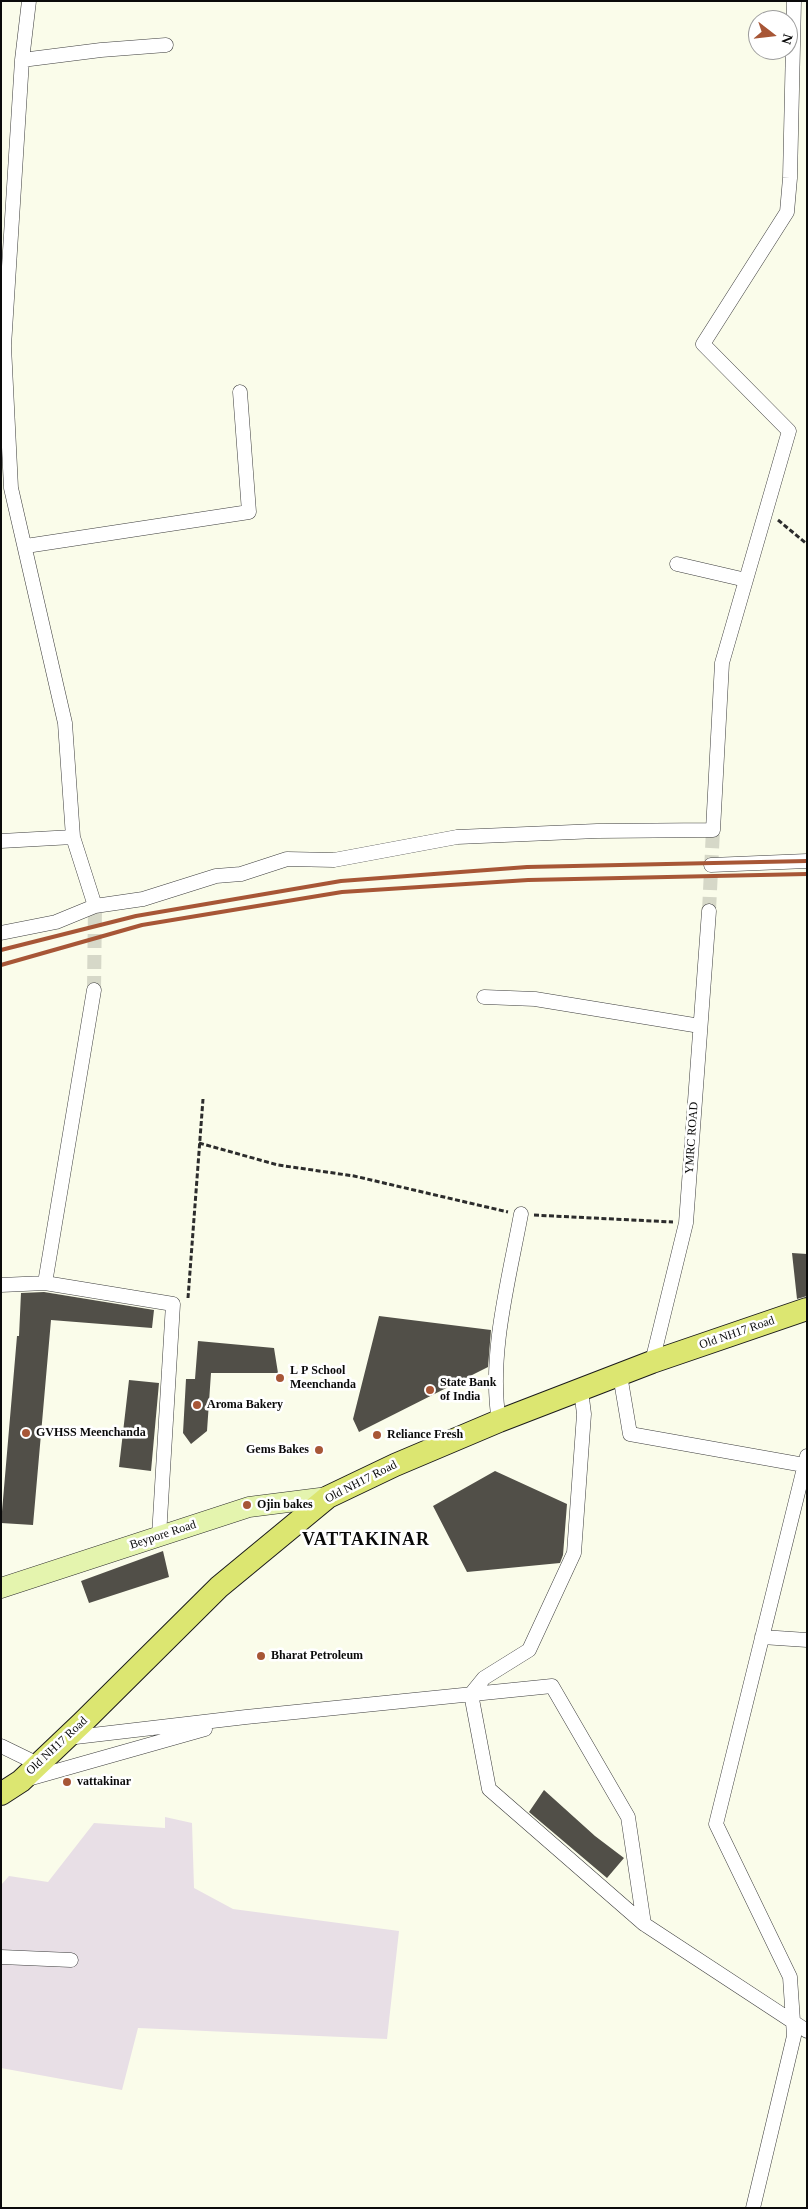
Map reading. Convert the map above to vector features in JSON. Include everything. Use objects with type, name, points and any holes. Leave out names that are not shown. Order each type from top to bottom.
[{"type":"main road","name":"Old NH17 Road","points":[[1,1794],[21,1781],[219,1588],[328,1497],[395,1464],[499,1421],[652,1362],[807,1309]]},
{"type":"main road","name":"Beypore Road","points":[[1,1588],[249,1507],[328,1497]]},
{"type":"street","points":[[29,1],[22,60],[4,346],[11,488],[26,546],[65,723],[73,837],[95,906]]},
{"type":"street","points":[[1,933],[56,922],[95,906],[143,900],[216,876],[241,874],[287,859],[334,860],[457,838],[597,831],[713,830],[722,663],[789,431],[703,344],[787,212],[790,178],[794,1]]},
{"type":"street","points":[[22,60],[101,50],[166,45]]},
{"type":"street","points":[[26,546],[249,512],[240,392]]},
{"type":"street","points":[[677,564],[746,580]]},
{"type":"street","points":[[1,841],[73,837]]},
{"type":"street","points":[[711,865],[807,860]]},
{"type":"street","name":"YMRC ROAD","points":[[652,1362],[686,1223],[709,911]]},
{"type":"street","points":[[45,1283],[94,990]]},
{"type":"street","points":[[484,997],[535,999],[700,1026]]},
{"type":"street","points":[[499,1421],[496,1405],[498,1341],[521,1214]]},
{"type":"street","points":[[1,1285],[45,1283],[174,1304],[159,1536]]},
{"type":"street","points":[[620,1375],[630,1434],[806,1461],[716,1824],[790,1977],[794,2036],[753,2208]]},
{"type":"street","points":[[581,1390],[584,1414],[574,1553],[529,1650],[484,1678],[471,1694],[489,1789],[644,1924],[807,2031]]},
{"type":"street","points":[[762,1637],[807,1640]]},
{"type":"street","points":[[64,1738],[246,1717],[552,1686],[628,1817],[644,1924]]},
{"type":"street","points":[[21,1781],[246,1717]]},
{"type":"street","points":[[1,1746],[38,1764]]},
{"type":"street","points":[[1,1957],[71,1960]]},
{"type":"path","points":[[766,510],[807,544]]},
{"type":"path","points":[[199,1143],[278,1165],[354,1176],[521,1214],[686,1223]]},
{"type":"shaded area","points":[[165,1817],[192,1823],[194,1888],[233,1909],[399,1931],[387,2039],[138,2028],[122,2090],[1,2068],[1,1885],[9,1876],[48,1882],[94,1823],[165,1828]]},
{"type":"building","points":[[792,1253],[807,1254],[807,1296],[797,1299]]},
{"type":"building","points":[[44,1292],[154,1310],[152,1328],[51,1320],[33,1525],[1,1523],[17,1336],[19,1336],[21,1293]]},
{"type":"building","points":[[379,1316],[491,1330],[488,1367],[359,1432],[353,1419]]},
{"type":"building","points":[[198,1341],[274,1348],[278,1373],[211,1373],[207,1431],[191,1444],[183,1433],[186,1379],[195,1379]]},
{"type":"building","points":[[129,1380],[159,1383],[151,1471],[119,1467]]},
{"type":"building","points":[[495,1471],[567,1504],[563,1555],[560,1563],[467,1572],[433,1506]]},
{"type":"building","points":[[163,1551],[169,1577],[89,1603],[81,1581]]},
{"type":"building","points":[[544,1790],[595,1836],[624,1858],[607,1878],[529,1812]]},
{"type":"tunnel","points":[[709,911],[713,830]]},
{"type":"tunnel","points":[[94,990],[95,906]]},
{"type":"railway","points":[[1,950],[136,916],[341,881],[527,867],[807,861]]},
{"type":"railway","points":[[1,965],[142,925],[342,892],[528,880],[807,874]]},
{"type":"place","name":"L P School Meenchanda","points":[[280,1378]]},
{"type":"place","name":"State Bank of India","points":[[430,1390]]},
{"type":"place","name":"Aroma Bakery","points":[[197,1405]]},
{"type":"place","name":"GVHSS Meenchanda","points":[[26,1433]]},
{"type":"place","name":"Reliance Fresh","points":[[377,1435]]},
{"type":"place","name":"Gems Bakes","points":[[319,1450]]},
{"type":"place","name":"Ojin bakes","points":[[247,1505]]},
{"type":"place","name":"Bharat Petroleum","points":[[261,1656]]},
{"type":"place","name":"vattakinar","points":[[67,1782]]},
{"type":"district","name":"VATTAKINAR","points":[[366,1540]]}]
